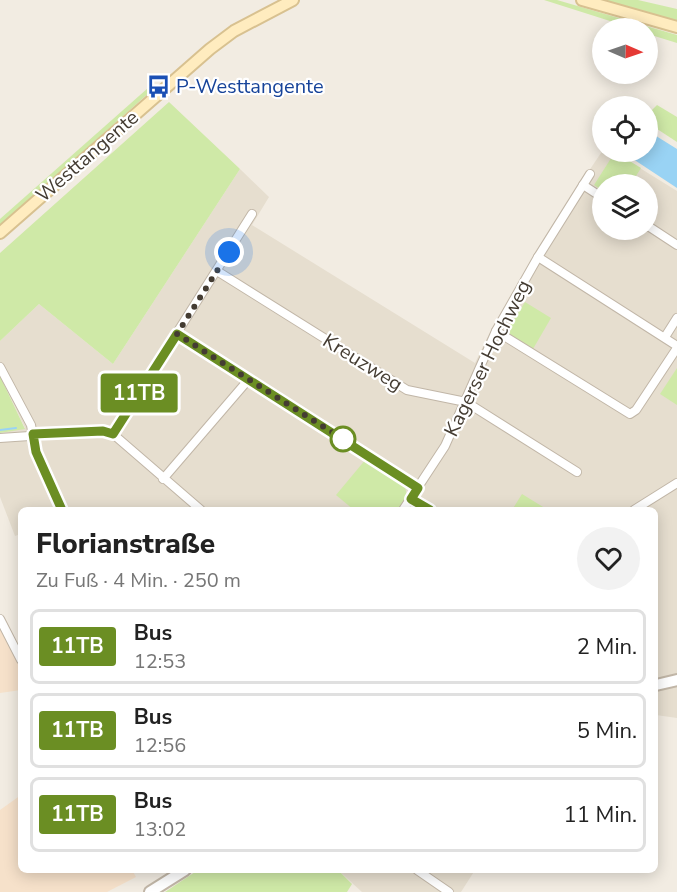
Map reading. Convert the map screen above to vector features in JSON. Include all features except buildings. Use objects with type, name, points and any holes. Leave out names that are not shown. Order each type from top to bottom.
[{"type":"main road","name":"Westtangente","points":[[0,233],[210,49],[234,31],[293,0]]},
{"type":"main road","points":[[582,0],[677,27]]},
{"type":"street","name":"Kagerser Hochweg","points":[[405,507],[445,446],[496,331],[538,257],[590,174]]},
{"type":"street","points":[[583,185],[592,191]]},
{"type":"street","points":[[113,434],[218,272],[252,214]]},
{"type":"street","points":[[658,233],[677,245]]},
{"type":"street","points":[[496,331],[630,414],[636,410],[677,347],[665,337],[538,257]]},
{"type":"street","name":"Kreuzweg","points":[[218,272],[407,390],[466,402],[577,472]]},
{"type":"street","points":[[665,337],[677,318]]},
{"type":"street","points":[[177,334],[418,488]]},
{"type":"street","points":[[0,367],[31,424],[36,452],[61,507]]},
{"type":"street","points":[[163,479],[249,379]]},
{"type":"street","points":[[0,438],[103,431],[113,434],[197,507]]},
{"type":"street","points":[[639,507],[677,483]]},
{"type":"street","points":[[411,499],[425,507]]},
{"type":"street","points":[[0,618],[18,654]]},
{"type":"street","points":[[658,685],[677,680]]},
{"type":"street","points":[[150,892],[180,873]]},
{"type":"street","points":[[421,873],[449,892]]},
{"type":"shaded area","points":[[595,162],[630,162],[650,174],[592,174],[592,240],[658,240],[658,179],[677,191],[677,718],[658,715],[658,507],[18,507],[18,535],[15,536],[0,497],[0,433],[25,428],[0,376],[0,341],[39,304],[113,364],[240,169],[269,197],[252,225],[475,363],[493,326],[553,224]]},
{"type":"shaded area","points":[[0,628],[18,664],[18,690],[0,693]]},
{"type":"shaded area","points":[[18,797],[18,873],[134,873],[136,877],[107,892],[0,892],[0,810]]},
{"type":"shaded area","points":[[341,873],[473,873],[461,892],[362,892]]},
{"type":"green space","points":[[544,0],[557,0],[619,18],[601,18]]},
{"type":"green space","points":[[602,0],[638,0],[677,9],[677,22]]},
{"type":"green space","points":[[658,29],[677,35],[677,43],[658,37]]},
{"type":"green space","points":[[148,88],[151,88],[151,91],[0,226],[0,219]]},
{"type":"green space","points":[[169,102],[240,169],[113,364],[39,304],[0,341],[0,253]]},
{"type":"green space","points":[[658,106],[677,117],[677,142],[658,130]]},
{"type":"green space","points":[[609,162],[631,162],[641,168],[637,174],[601,174]]},
{"type":"green space","points":[[525,302],[551,318],[533,349],[506,332]]},
{"type":"green space","points":[[677,368],[677,405],[660,394]]},
{"type":"green space","points":[[0,376],[25,429],[0,433]]},
{"type":"green space","points":[[366,459],[405,486],[407,497],[400,507],[350,507],[336,495]]},
{"type":"green space","points":[[522,494],[543,507],[514,507]]},
{"type":"green space","points":[[194,873],[341,873],[352,884],[347,892],[165,892]]},
{"type":"water","points":[[658,137],[677,149],[677,188],[638,162],[658,162]]},
{"type":"waterway","points":[[0,430],[16,428]]},
{"type":"bus line","name":"11TB","points":[[60,507],[36,452],[33,434],[103,431],[113,434],[177,334],[418,488],[411,499],[425,507]]},
{"type":"place","name":"P-Westtangente","points":[[158,86]]},
{"type":"route","points":[[229,252],[177,334],[349,443],[343,439]]}]
